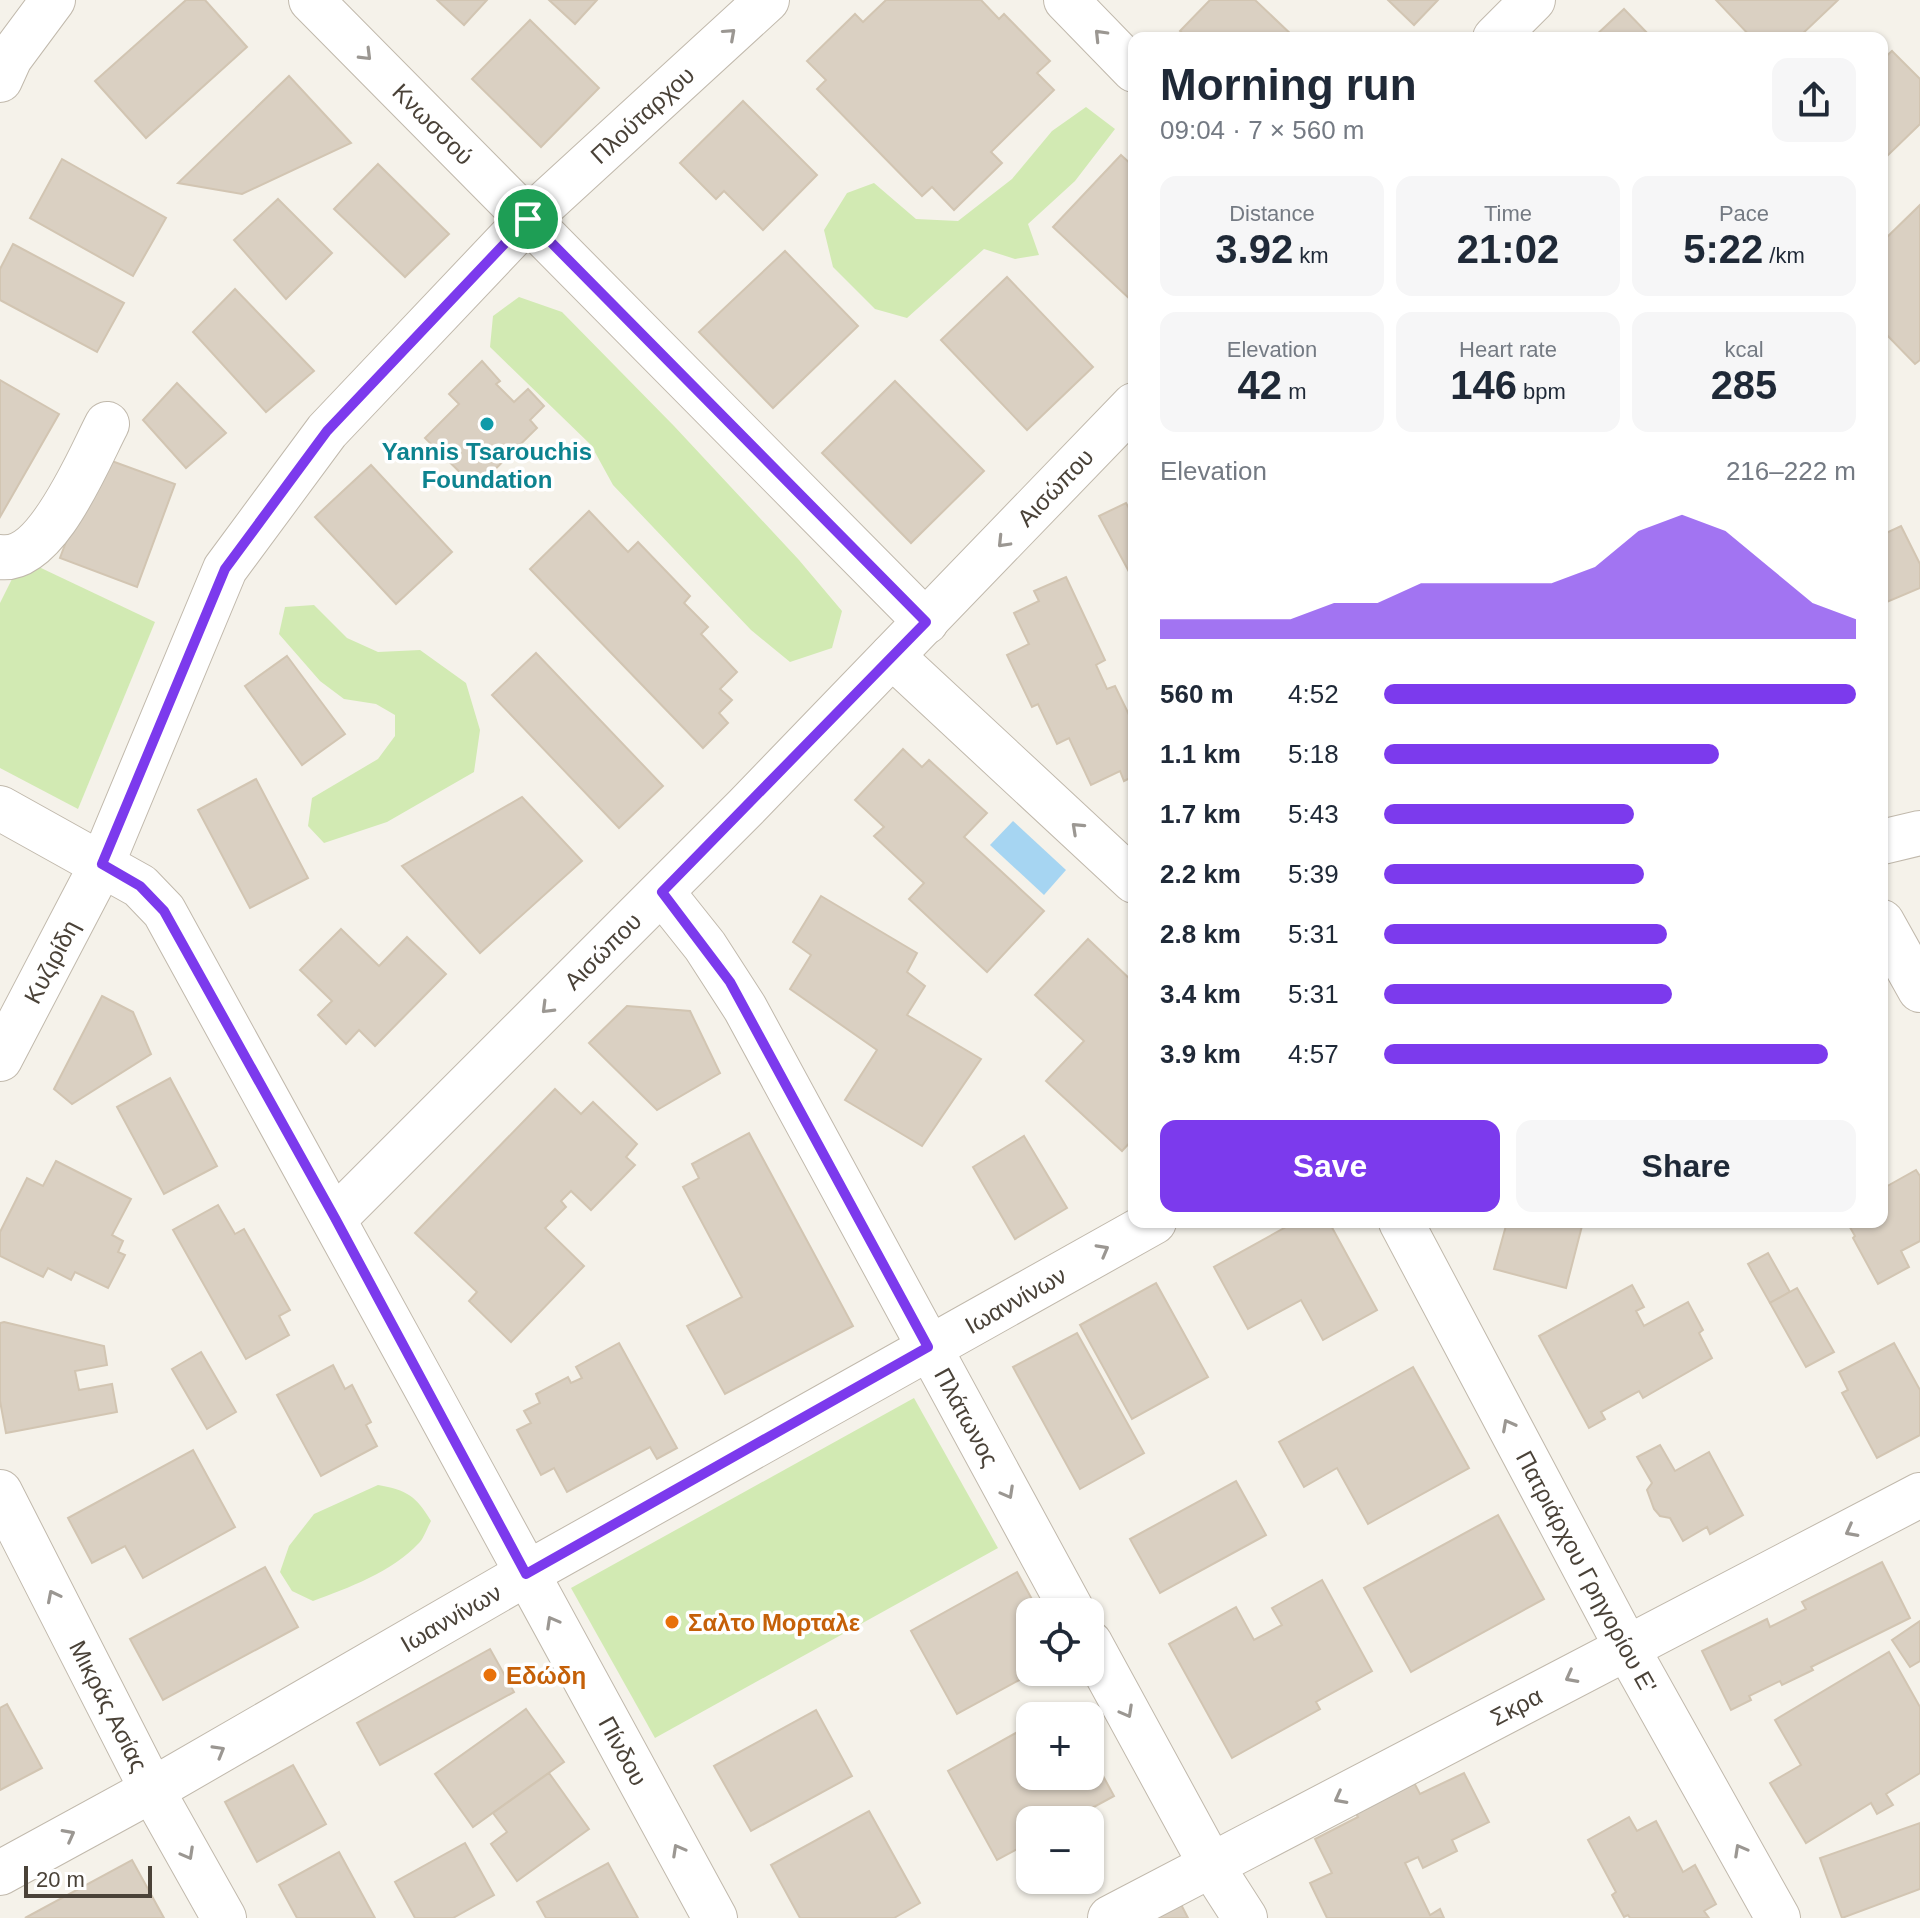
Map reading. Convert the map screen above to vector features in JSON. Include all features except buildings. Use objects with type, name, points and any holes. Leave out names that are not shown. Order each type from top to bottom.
[{"type":"street","points":[[3,63],[53,0]]},
{"type":"street","name":"Κνωσσού","points":[[311,0],[926,622]]},
{"type":"street","name":"Πλούταρχου","points":[[102,864],[225,569],[327,431],[528,219],[767,0]]},
{"type":"street","points":[[1066,0],[1128,64]]},
{"type":"street","points":[[1501,32],[1533,0]]},
{"type":"street","name":"Αισώπου","points":[[335,1218],[662,892],[1128,411]]},
{"type":"street","points":[[0,557],[7,558],[29,549],[50,529],[107,424]]},
{"type":"street","points":[[892,656],[1128,875]]},
{"type":"street","name":"Πίνδου","points":[[0,808],[140,886],[164,911],[335,1218],[715,1918]]},
{"type":"street","points":[[1888,841],[1920,833]]},
{"type":"street","name":"Κυζιρίδη","points":[[0,1059],[102,864]]},
{"type":"street","name":"Πλάτωνος","points":[[662,892],[730,982],[1065,1598]]},
{"type":"street","points":[[1888,933],[1920,990]]},
{"type":"street","name":"Ιωαννίνων","points":[[0,1873],[152,1790],[526,1574],[1143,1228]]},
{"type":"street","name":"Πατριάρχου Γρηγορίου Ε'","points":[[1404,1228],[1627,1648],[1778,1918]]},
{"type":"street","name":"Μικράς Ασίας","points":[[0,1492],[152,1790],[224,1918]]},
{"type":"street","name":"Σκρα","points":[[1110,1918],[1920,1495]]},
{"type":"street","points":[[1104,1669],[1211,1865],[1245,1918]]},
{"type":"green space","points":[[1086,107],[1115,129],[1075,181],[1028,224],[1039,255],[1015,259],[984,249],[907,318],[875,309],[833,267],[824,230],[847,193],[874,183],[916,219],[958,221],[1012,179],[1052,131]]},
{"type":"green space","points":[[519,297],[562,312],[799,560],[842,611],[832,648],[790,662],[751,630],[613,485],[591,445],[490,347],[493,316]]},
{"type":"green space","points":[[22,559],[155,622],[78,809],[0,768],[0,603]]},
{"type":"green space","points":[[314,605],[347,638],[378,652],[420,650],[466,683],[480,730],[474,772],[387,822],[324,843],[308,826],[312,798],[378,759],[395,736],[395,715],[376,704],[344,699],[320,681],[279,634],[285,607]]},
{"type":"green space","points":[[914,1398],[998,1548],[655,1738],[571,1588]]},
{"type":"green space","points":[[378,1485],[404,1492],[420,1506],[431,1521],[421,1541],[383,1571],[341,1591],[313,1601],[292,1591],[280,1572],[289,1546],[314,1514]]},
{"type":"water","points":[[1013,821],[1066,870],[1044,895],[990,845]]},
{"type":"place","name":"Yannis Tsarouchis Foundation","points":[[487,424]]},
{"type":"place","name":"Σαλτο Μορταλε","points":[[672,1622]]},
{"type":"place","name":"Εδώδη","points":[[490,1675]]},
{"type":"route","points":[[528,219],[926,622],[662,892],[730,982],[928,1347],[526,1574],[335,1218],[164,911],[140,886],[102,864],[225,569],[327,431],[528,219]]}]
